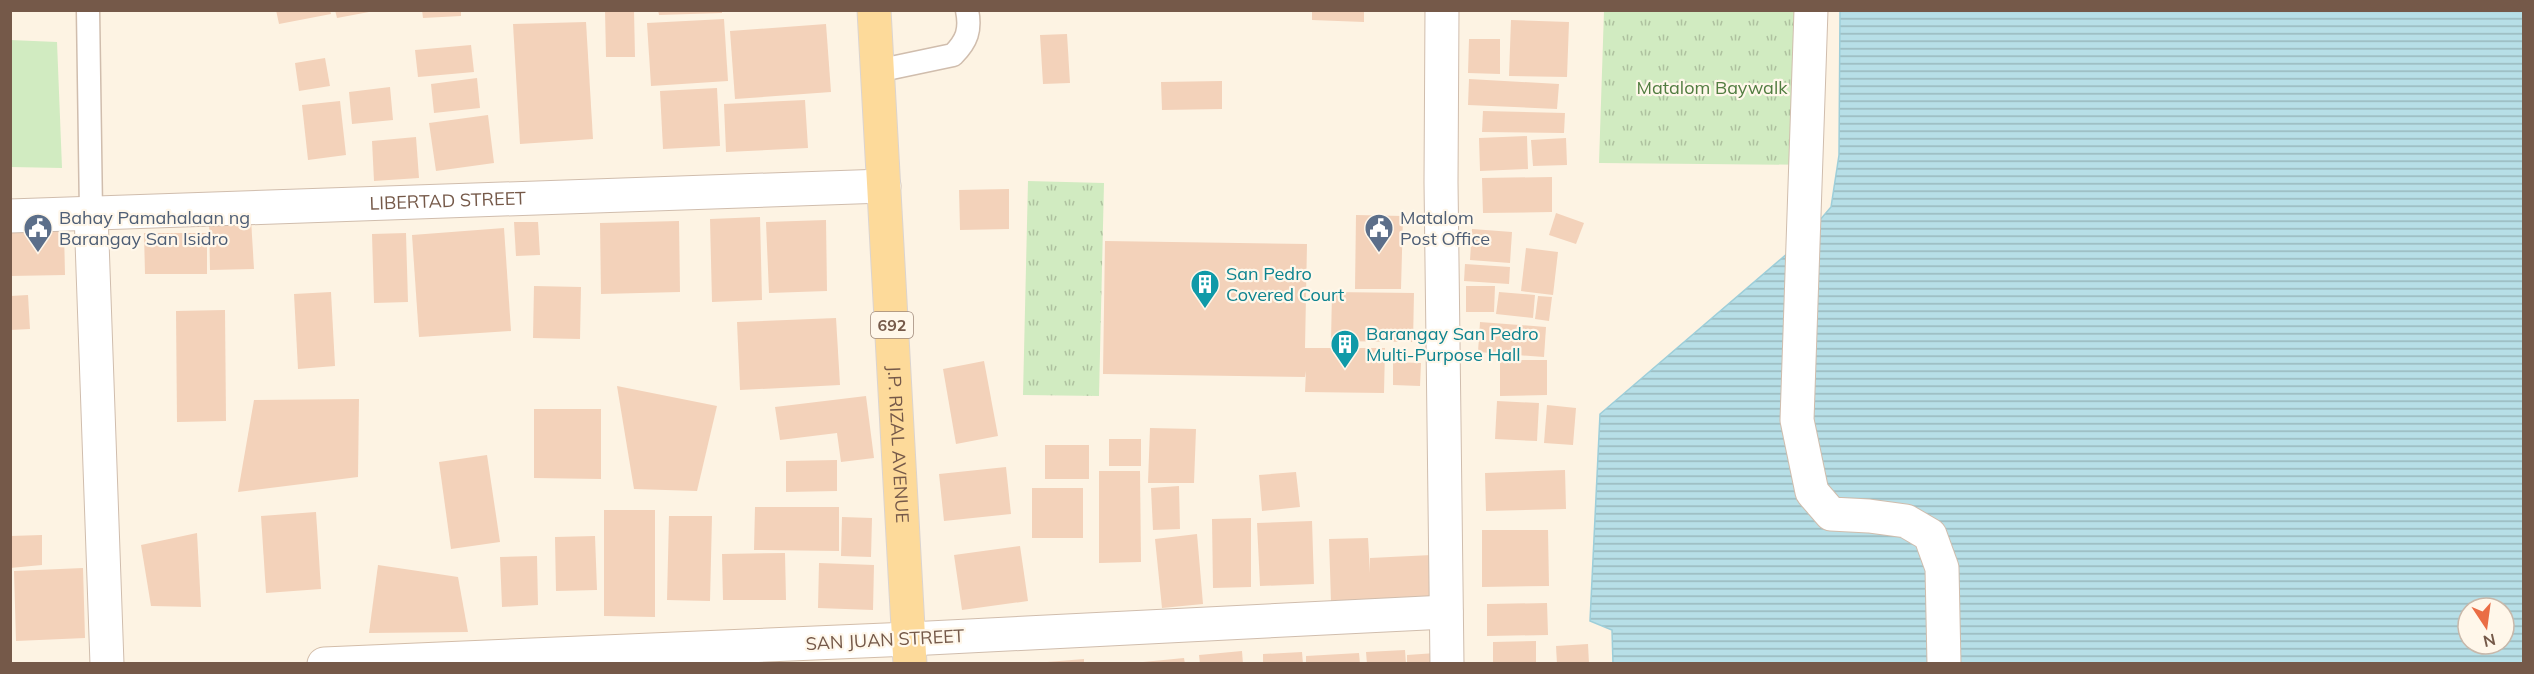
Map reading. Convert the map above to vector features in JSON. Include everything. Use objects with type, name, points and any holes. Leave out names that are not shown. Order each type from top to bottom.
[{"type":"main road","name":"J.P. RIZAL AVENUE","points":[[874,10],[910,651]]},
{"type":"street","points":[[1442,10],[1441,182],[1447,663]]},
{"type":"street","points":[[1811,10],[1797,420],[1812,492],[1831,514],[1906,520],[1930,536],[1942,568],[1944,663]]},
{"type":"street","name":"LIBERTAD STREET","points":[[10,216],[884,186]]},
{"type":"street","points":[[91,213],[107,663]]},
{"type":"street","name":"SAN JUAN STREET","points":[[324,663],[910,651],[1446,612]]},
{"type":"lane","points":[[88,10],[91,213]]},
{"type":"lane","points":[[877,71],[953,55],[968,36],[970,24],[967,10]]},
{"type":"green space","name":"Matalom Baywalk","points":[[1604,11],[1825,11],[1821,165],[1599,163]]},
{"type":"green space","points":[[10,40],[57,42],[62,168],[11,167]]},
{"type":"green space","points":[[1028,181],[1104,183],[1099,396],[1023,395]]},
{"type":"water","points":[[1840,11],[2523,11],[2523,663],[1613,664],[1612,630],[1590,621],[1600,414],[1802,241],[1831,207],[1839,155]]},
{"type":"building","points":[[276,10],[330,10],[331,14],[279,24]]},
{"type":"building","points":[[335,10],[369,10],[369,12],[337,18]]},
{"type":"building","points":[[422,10],[461,10],[461,16],[423,18]]},
{"type":"building","points":[[605,10],[634,10],[635,57],[606,57]]},
{"type":"building","points":[[658,10],[722,10],[722,13],[659,15]]},
{"type":"building","points":[[1312,10],[1364,10],[1364,22],[1312,20]]},
{"type":"building","points":[[724,19],[728,81],[651,86],[647,23]]},
{"type":"building","points":[[1511,20],[1569,22],[1567,77],[1509,76]]},
{"type":"building","points":[[586,22],[593,139],[520,144],[513,24]]},
{"type":"building","points":[[826,24],[831,92],[735,99],[730,31]]},
{"type":"building","points":[[1067,34],[1070,83],[1043,84],[1040,35]]},
{"type":"building","points":[[1469,39],[1500,39],[1500,74],[1468,73]]},
{"type":"building","points":[[471,45],[474,72],[418,77],[415,50]]},
{"type":"building","points":[[325,58],[330,86],[299,91],[295,63]]},
{"type":"building","points":[[477,78],[480,108],[434,113],[431,84]]},
{"type":"building","points":[[1469,79],[1559,84],[1557,109],[1468,105]]},
{"type":"building","points":[[1222,81],[1222,109],[1162,110],[1161,82]]},
{"type":"building","points":[[390,87],[393,120],[352,124],[349,92]]},
{"type":"building","points":[[717,88],[720,146],[663,149],[660,91]]},
{"type":"building","points":[[805,100],[808,148],[726,152],[724,104]]},
{"type":"building","points":[[340,101],[346,155],[308,160],[302,105]]},
{"type":"building","points":[[1483,111],[1565,113],[1564,133],[1482,132]]},
{"type":"building","points":[[488,115],[494,163],[436,171],[429,123]]},
{"type":"building","points":[[1527,136],[1528,169],[1480,171],[1479,138]]},
{"type":"building","points":[[416,137],[419,178],[374,181],[372,141]]},
{"type":"building","points":[[1566,138],[1567,165],[1533,166],[1531,140]]},
{"type":"building","points":[[1552,177],[1552,212],[1483,213],[1482,178]]},
{"type":"building","points":[[1009,189],[1009,229],[960,230],[959,190]]},
{"type":"building","points":[[1556,213],[1584,223],[1576,244],[1549,235]]},
{"type":"building","name":"Matalom Post Office","points":[[1356,215],[1403,216],[1401,289],[1355,289]]},
{"type":"building","points":[[760,217],[762,300],[712,302],[710,219]]},
{"type":"building","points":[[251,219],[254,269],[210,270],[209,221]]},
{"type":"building","points":[[826,220],[827,291],[769,293],[766,222]]},
{"type":"building","points":[[679,221],[680,292],[601,294],[600,223]]},
{"type":"building","points":[[514,222],[538,222],[540,255],[516,256]]},
{"type":"building","points":[[504,228],[511,331],[419,337],[412,235]]},
{"type":"building","points":[[1472,229],[1512,232],[1510,263],[1470,260]]},
{"type":"building","name":"Bahay Pamahalaan ng Barangay San Isidro","points":[[64,230],[65,275],[10,276],[10,231]]},
{"type":"building","points":[[144,233],[207,233],[207,274],[145,274]]},
{"type":"building","points":[[406,233],[408,302],[374,303],[372,234]]},
{"type":"building","name":"San Pedro Covered Court","points":[[1105,241],[1307,244],[1305,348],[1385,348],[1384,393],[1305,392],[1306,371],[1305,377],[1103,374]]},
{"type":"building","points":[[1526,248],[1558,252],[1553,295],[1521,291]]},
{"type":"building","points":[[1465,264],[1510,267],[1509,284],[1464,281]]},
{"type":"building","points":[[534,286],[581,287],[580,339],[533,338]]},
{"type":"building","points":[[1466,286],[1495,286],[1494,312],[1466,312]]},
{"type":"building","points":[[331,292],[335,366],[298,369],[294,294]]},
{"type":"building","points":[[1332,292],[1414,293],[1413,342],[1331,341]]},
{"type":"building","points":[[1499,292],[1535,295],[1533,318],[1496,314]]},
{"type":"building","points":[[28,295],[30,329],[10,330],[10,296]]},
{"type":"building","points":[[1538,296],[1552,297],[1549,321],[1535,319]]},
{"type":"building","points":[[225,310],[226,421],[177,422],[176,311]]},
{"type":"building","points":[[836,318],[840,385],[740,390],[737,322]]},
{"type":"building","points":[[1480,322],[1546,327],[1544,357],[1478,352]]},
{"type":"building","points":[[1500,360],[1547,360],[1547,395],[1500,396]]},
{"type":"building","points":[[984,361],[998,436],[956,444],[943,369]]},
{"type":"building","points":[[1393,362],[1421,363],[1420,386],[1393,385]]},
{"type":"building","points":[[617,386],[717,406],[697,491],[634,489]]},
{"type":"building","points":[[866,396],[874,458],[841,462],[837,433],[780,440],[775,407]]},
{"type":"building","points":[[359,399],[358,477],[238,492],[254,400]]},
{"type":"building","points":[[1497,401],[1539,403],[1537,441],[1495,439]]},
{"type":"building","points":[[1547,405],[1576,408],[1573,445],[1544,443]]},
{"type":"building","points":[[534,409],[601,409],[601,479],[534,478]]},
{"type":"building","points":[[1150,428],[1196,429],[1194,483],[1148,483]]},
{"type":"building","points":[[1109,439],[1141,439],[1141,466],[1109,466]]},
{"type":"building","points":[[1045,445],[1089,445],[1089,479],[1045,479]]},
{"type":"building","points":[[487,455],[500,542],[451,549],[439,462]]},
{"type":"building","points":[[837,460],[837,491],[786,492],[786,461]]},
{"type":"building","points":[[1006,467],[1011,514],[944,521],[939,474]]},
{"type":"building","points":[[1565,470],[1566,509],[1486,511],[1485,473]]},
{"type":"building","points":[[1099,471],[1140,471],[1141,562],[1099,563]]},
{"type":"building","points":[[1296,472],[1300,507],[1262,511],[1259,475]]},
{"type":"building","points":[[1179,486],[1180,529],[1153,530],[1151,488]]},
{"type":"building","points":[[1032,488],[1083,488],[1083,538],[1032,538]]},
{"type":"building","points":[[755,507],[839,507],[839,551],[754,550]]},
{"type":"building","points":[[604,510],[655,510],[655,617],[604,616]]},
{"type":"building","points":[[316,512],[321,589],[266,593],[261,516]]},
{"type":"building","points":[[669,516],[712,516],[710,601],[667,600]]},
{"type":"building","points":[[842,517],[872,518],[871,557],[841,556]]},
{"type":"building","points":[[1251,518],[1251,587],[1213,588],[1212,519]]},
{"type":"building","points":[[1312,521],[1314,584],[1260,586],[1257,523]]},
{"type":"building","points":[[1482,530],[1548,530],[1549,586],[1482,587]]},
{"type":"building","points":[[197,533],[201,607],[151,606],[141,545]]},
{"type":"building","points":[[1197,534],[1203,604],[1162,608],[1155,539]]},
{"type":"building","points":[[42,535],[42,565],[10,568],[10,536]]},
{"type":"building","points":[[595,536],[597,590],[556,591],[555,537]]},
{"type":"building","points":[[1368,538],[1370,573],[1370,558],[1432,555],[1433,597],[1331,602],[1329,539]]},
{"type":"building","points":[[1020,546],[1028,601],[962,610],[954,555]]},
{"type":"building","points":[[785,553],[786,600],[723,600],[722,554]]},
{"type":"building","points":[[537,556],[538,605],[502,607],[500,557]]},
{"type":"building","points":[[819,563],[874,565],[873,610],[818,608]]},
{"type":"building","points":[[378,565],[458,577],[468,632],[369,633]]},
{"type":"building","points":[[83,568],[85,638],[16,641],[14,571]]},
{"type":"building","points":[[1547,603],[1548,635],[1487,636],[1487,604]]},
{"type":"building","points":[[1536,641],[1536,664],[1493,664],[1493,642]]},
{"type":"building","points":[[1588,644],[1589,664],[1557,664],[1556,646]]},
{"type":"building","points":[[1405,650],[1406,664],[1367,664],[1366,652]]},
{"type":"building","points":[[1242,651],[1243,664],[1200,664],[1199,655]]},
{"type":"building","points":[[1302,652],[1303,664],[1263,664],[1263,654]]},
{"type":"building","points":[[1359,653],[1360,664],[1306,664],[1306,656]]},
{"type":"building","points":[[1436,653],[1437,664],[1407,664],[1407,655]]},
{"type":"building","points":[[1184,658],[1185,664],[1143,664],[1143,662]]},
{"type":"building","points":[[1084,659],[1084,664],[1047,664],[1047,662]]},
{"type":"place","name":"Bahay Pamahalaan ng Barangay San Isidro","points":[[38,254]]},
{"type":"place","name":"Matalom Post Office","points":[[1379,254]]},
{"type":"place","name":"San Pedro Covered Court","points":[[1205,310]]},
{"type":"place","name":"Barangay San Pedro Multi-Purpose Hall","points":[[1345,370]]}]
